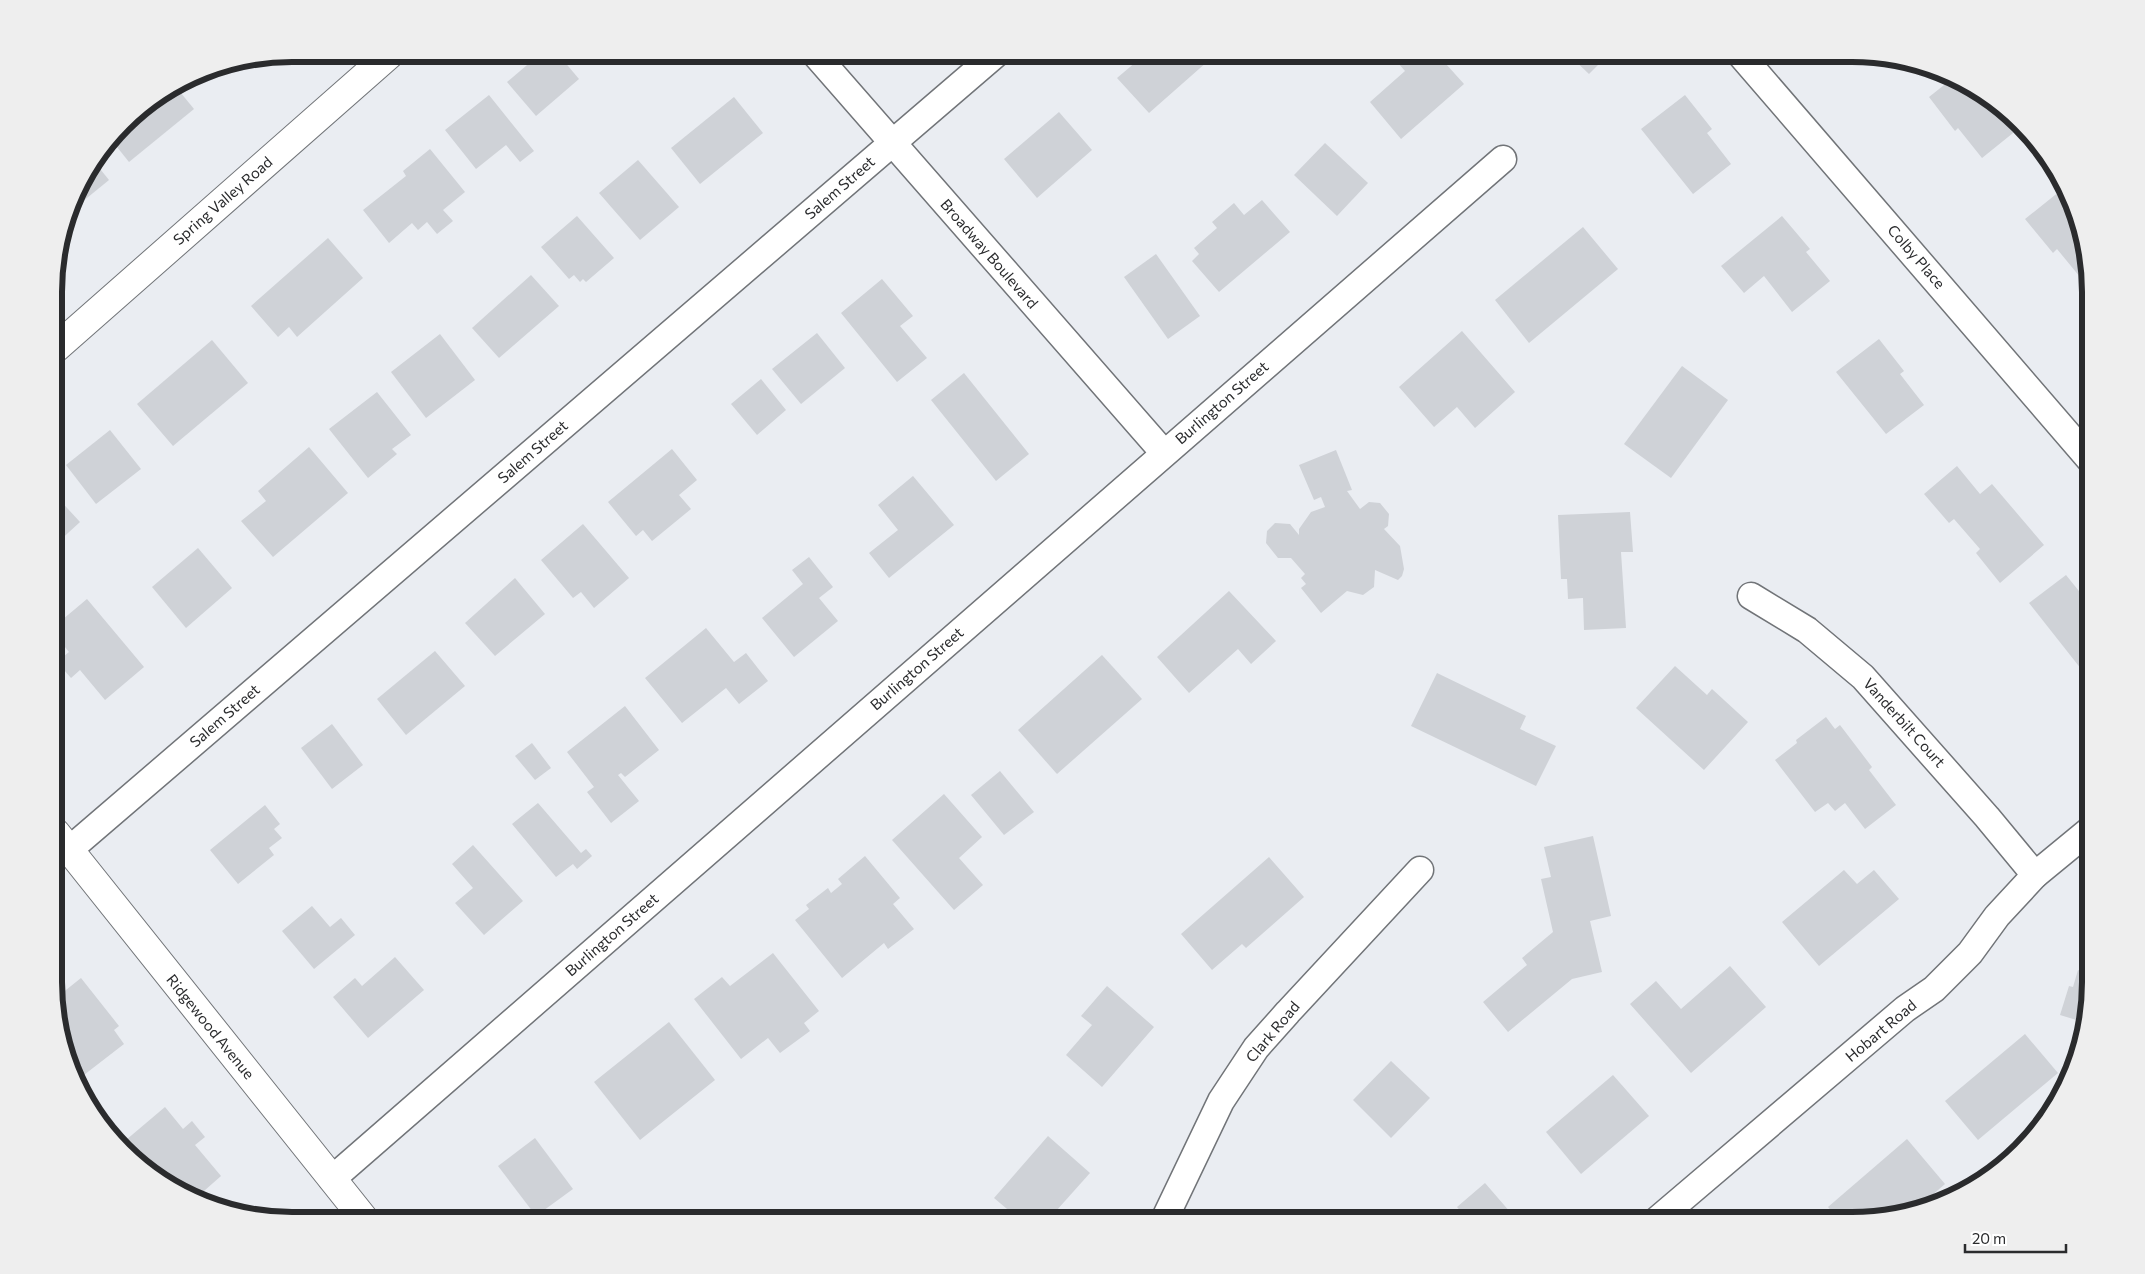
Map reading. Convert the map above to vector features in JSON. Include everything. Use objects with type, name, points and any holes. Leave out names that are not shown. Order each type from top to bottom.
[{"type":"street","name":"Spring Valley Road","points":[[62,343],[381,62]]},
{"type":"street","name":"Broadway Boulevard","points":[[822,62],[1164,453]]},
{"type":"street","name":"Salem Street","points":[[62,842],[892,144],[987,62]]},
{"type":"street","name":"Colby Place","points":[[1747,62],[2082,451]]},
{"type":"street","name":"Burlington Street","points":[[332,1179],[1502,159]]},
{"type":"street","name":"Vanderbilt Court","points":[[1751,596],[1807,630],[1863,676],[1987,817],[2035,875]]},
{"type":"street","name":"Hobart Road","points":[[1666,1212],[1905,1009],[1934,989],[1970,954],[1997,916],[2035,875],[2082,836]]},
{"type":"street","name":"Ridgewood Avenue","points":[[62,842],[359,1212]]},
{"type":"street","name":"Clark Road","points":[[1168,1212],[1221,1101],[1256,1048],[1420,870]]},
{"type":"building","points":[[531,62],[565,62],[579,79],[536,116],[507,82]]},
{"type":"building","points":[[1136,62],[1207,62],[1149,113],[1117,78]]},
{"type":"building","points":[[1397,62],[1444,62],[1464,84],[1401,139],[1370,102],[1405,71]]},
{"type":"building","points":[[1576,62],[1601,62],[1589,74]]},
{"type":"building","points":[[1947,83],[1968,93],[1993,110],[2016,131],[1982,158],[1958,128],[1955,131],[1929,97]]},
{"type":"building","points":[[180,92],[194,109],[129,162],[116,146],[152,110]]},
{"type":"building","points":[[489,95],[534,151],[520,162],[506,145],[476,169],[445,130]]},
{"type":"building","points":[[1685,95],[1712,129],[1707,133],[1731,164],[1693,194],[1641,129]]},
{"type":"building","points":[[734,97],[763,133],[700,184],[671,148]]},
{"type":"building","points":[[1059,112],[1092,150],[1037,198],[1004,159]]},
{"type":"building","points":[[1325,143],[1368,183],[1337,216],[1294,175]]},
{"type":"building","points":[[430,149],[465,192],[443,210],[453,221],[437,234],[427,222],[418,230],[412,223],[389,243],[363,210],[406,176],[403,171]]},
{"type":"building","points":[[638,160],[679,207],[640,240],[599,193]]},
{"type":"building","points":[[99,168],[109,180],[80,203]]},
{"type":"building","points":[[2059,192],[2075,233],[2082,275],[2080,277],[2057,249],[2053,253],[2025,219]]},
{"type":"building","points":[[1262,200],[1290,232],[1219,292],[1192,261],[1199,254],[1194,248],[1217,228],[1212,222],[1234,203],[1244,215]]},
{"type":"building","points":[[577,216],[614,258],[586,282],[583,279],[580,282],[574,275],[569,279],[541,247]]},
{"type":"building","points":[[1782,216],[1810,249],[1806,252],[1830,281],[1792,312],[1764,276],[1744,293],[1721,266]]},
{"type":"building","points":[[1583,227],[1618,269],[1529,343],[1495,300]]},
{"type":"building","points":[[328,238],[363,278],[297,337],[289,327],[278,337],[251,306]]},
{"type":"building","points":[[1156,254],[1200,316],[1168,339],[1124,277]]},
{"type":"building","points":[[531,275],[559,306],[499,358],[472,328]]},
{"type":"building","points":[[882,279],[913,316],[900,326],[927,358],[897,382],[841,313]]},
{"type":"building","points":[[1462,331],[1515,392],[1475,428],[1457,407],[1434,427],[1399,387]]},
{"type":"building","points":[[817,333],[845,368],[801,404],[772,369]]},
{"type":"building","points":[[440,334],[475,380],[426,418],[391,372]]},
{"type":"building","points":[[1879,339],[1904,371],[1900,374],[1924,405],[1886,434],[1836,372]]},
{"type":"building","points":[[212,340],[248,383],[173,446],[137,404]]},
{"type":"building","points":[[1682,366],[1728,400],[1671,478],[1624,444]]},
{"type":"building","points":[[964,373],[1029,454],[996,481],[931,400]]},
{"type":"building","points":[[761,379],[786,410],[757,435],[731,404]]},
{"type":"building","points":[[377,392],[411,435],[392,449],[397,454],[368,478],[329,429]]},
{"type":"building","points":[[110,430],[141,469],[96,504],[66,465]]},
{"type":"building","points":[[309,447],[348,493],[273,557],[241,521],[266,501],[258,491]]},
{"type":"building","points":[[672,449],[697,480],[679,495],[691,509],[652,541],[643,530],[636,536],[608,502]]},
{"type":"building","points":[[1336,450],[1352,490],[1347,491],[1360,509],[1369,502],[1380,503],[1389,514],[1388,526],[1384,529],[1400,546],[1404,569],[1402,576],[1398,580],[1375,570],[1374,587],[1363,595],[1347,591],[1321,613],[1301,588],[1306,584],[1301,578],[1305,574],[1291,558],[1278,558],[1266,543],[1267,531],[1275,523],[1290,524],[1299,535],[1299,529],[1311,512],[1325,507],[1321,497],[1314,500],[1299,465]]},
{"type":"building","points":[[1957,466],[1980,494],[1992,484],[2044,545],[2000,583],[1976,553],[1980,549],[1954,519],[1949,523],[1924,494]]},
{"type":"building","points":[[913,476],[954,525],[889,578],[869,553],[898,530],[878,505]]},
{"type":"building","points":[[62,502],[80,522],[62,538]]},
{"type":"building","points":[[1630,512],[1633,552],[1621,552],[1626,628],[1584,630],[1583,598],[1568,599],[1567,579],[1561,579],[1558,515]]},
{"type":"building","points":[[583,524],[629,578],[594,608],[581,592],[573,598],[541,560]]},
{"type":"building","points":[[198,548],[232,588],[186,628],[152,587]]},
{"type":"building","points":[[809,557],[833,587],[819,598],[838,621],[794,657],[762,618],[803,584],[792,570]]},
{"type":"building","points":[[2066,575],[2082,595],[2082,670],[2029,603]]},
{"type":"building","points":[[515,578],[545,614],[495,656],[465,623]]},
{"type":"building","points":[[1229,591],[1276,641],[1251,664],[1238,649],[1189,693],[1157,657]]},
{"type":"building","points":[[87,599],[144,667],[105,700],[80,670],[71,678],[62,668],[62,658],[69,652],[62,643],[62,620]]},
{"type":"building","points":[[706,628],[734,662],[746,653],[768,681],[739,704],[726,688],[682,723],[645,678]]},
{"type":"building","points":[[435,651],[465,686],[406,735],[377,699]]},
{"type":"building","points":[[1102,655],[1142,699],[1057,774],[1018,730]]},
{"type":"building","points":[[1675,666],[1707,695],[1712,689],[1748,722],[1704,770],[1636,708]]},
{"type":"building","points":[[1437,673],[1526,716],[1520,729],[1556,746],[1536,786],[1411,726]]},
{"type":"building","points":[[625,706],[659,750],[625,777],[621,773],[618,775],[639,801],[611,823],[587,792],[594,787],[567,752]]},
{"type":"building","points":[[1826,717],[1835,729],[1840,725],[1872,767],[1869,770],[1896,805],[1865,829],[1845,803],[1835,811],[1828,803],[1815,812],[1775,760],[1797,743],[1796,740]]},
{"type":"building","points":[[332,724],[363,765],[332,789],[301,748]]},
{"type":"building","points":[[532,743],[551,768],[535,780],[515,756]]},
{"type":"building","points":[[1000,771],[1034,812],[1004,835],[971,795]]},
{"type":"building","points":[[944,794],[982,837],[959,858],[983,885],[954,910],[892,840]]},
{"type":"building","points":[[538,803],[581,853],[586,849],[592,856],[577,869],[573,864],[556,877],[512,824]]},
{"type":"building","points":[[265,805],[280,824],[274,829],[282,838],[269,848],[274,855],[238,884],[210,850]]},
{"type":"building","points":[[1593,836],[1611,916],[1590,921],[1602,972],[1572,979],[1508,1032],[1483,1002],[1527,965],[1522,958],[1553,932],[1541,879],[1551,877],[1544,847]]},
{"type":"building","points":[[473,845],[523,901],[484,935],[455,903],[473,888],[452,864]]},
{"type":"building","points":[[865,856],[900,898],[893,904],[914,929],[888,949],[884,943],[842,978],[795,920],[809,909],[806,905],[828,888],[831,893],[842,884],[838,879]]},
{"type":"building","points":[[1269,857],[1304,897],[1246,948],[1242,944],[1212,970],[1181,934]]},
{"type":"building","points":[[1844,870],[1857,884],[1874,870],[1899,899],[1819,966],[1782,922]]},
{"type":"building","points":[[312,906],[330,927],[341,918],[355,935],[314,969],[282,931]]},
{"type":"building","points":[[773,953],[819,1011],[804,1023],[810,1031],[780,1053],[768,1038],[741,1059],[694,999],[722,977],[730,986]]},
{"type":"building","points":[[395,957],[424,990],[368,1038],[333,997],[355,978],[362,986]]},
{"type":"building","points":[[1730,966],[1766,1007],[1691,1073],[1630,1004],[1656,981],[1681,1009]]},
{"type":"building","points":[[2078,970],[2082,972],[2079,1021],[2060,1015],[2069,986],[2073,987]]},
{"type":"building","points":[[81,978],[119,1026],[114,1030],[124,1044],[83,1076],[70,1041],[64,1012],[63,993]]},
{"type":"building","points":[[1107,986],[1154,1027],[1102,1087],[1066,1055],[1092,1025],[1081,1016]]},
{"type":"building","points":[[669,1022],[715,1080],[640,1140],[594,1082]]},
{"type":"building","points":[[2025,1034],[2058,1073],[1978,1140],[1945,1101]]},
{"type":"building","points":[[1391,1061],[1430,1098],[1391,1138],[1353,1100]]},
{"type":"building","points":[[1613,1075],[1649,1116],[1581,1174],[1546,1132]]},
{"type":"building","points":[[165,1107],[183,1129],[192,1121],[205,1137],[195,1145],[221,1176],[202,1193],[177,1181],[152,1164],[126,1140]]},
{"type":"building","points":[[1048,1136],[1090,1173],[1055,1212],[1011,1212],[994,1198]]},
{"type":"building","points":[[535,1138],[573,1189],[541,1212],[533,1212],[498,1166]]},
{"type":"building","points":[[1907,1139],[1945,1184],[1928,1199],[1883,1210],[1832,1212],[1828,1207]]},
{"type":"building","points":[[1485,1183],[1510,1212],[1461,1212],[1457,1207]]}]
